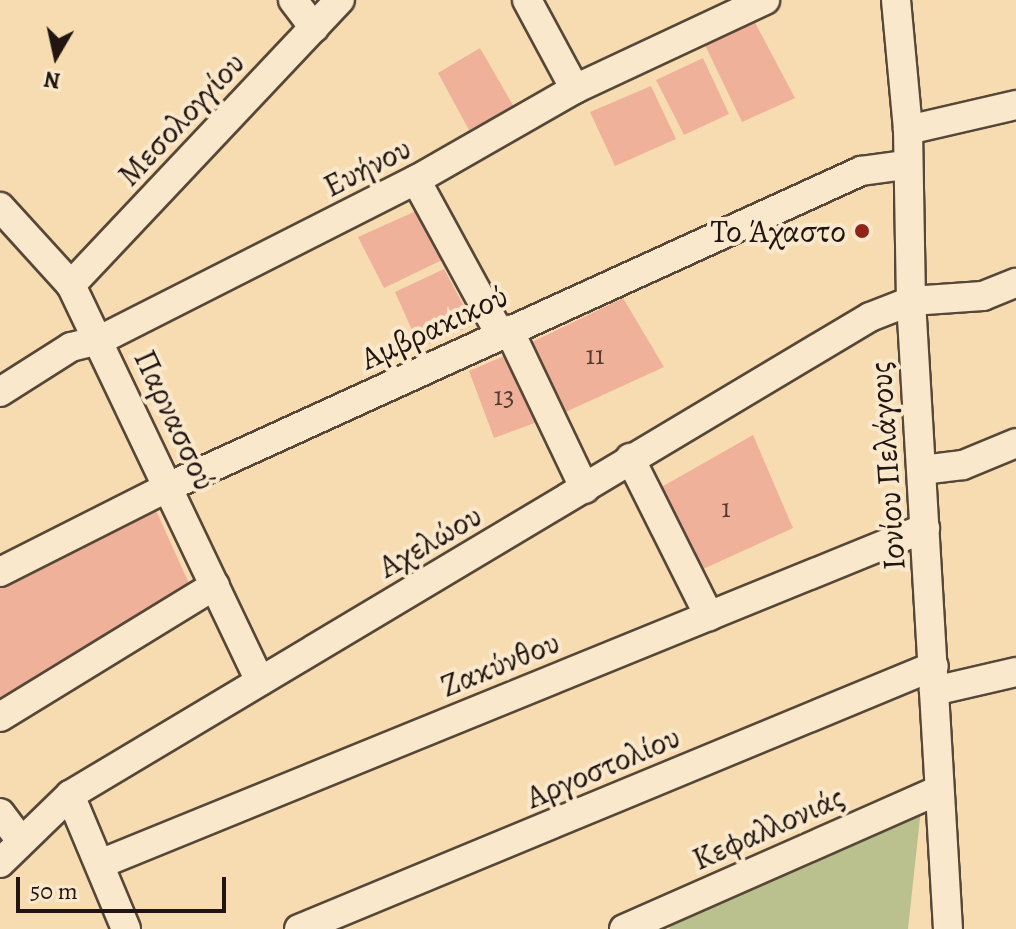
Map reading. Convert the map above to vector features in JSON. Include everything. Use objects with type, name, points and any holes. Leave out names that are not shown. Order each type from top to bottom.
[{"type":"street","points":[[293,0],[314,28]]},
{"type":"street","name":"Μεσολογγίου","points":[[71,285],[340,0]]},
{"type":"street","points":[[527,0],[575,89]]},
{"type":"street","name":"Ευήνου","points":[[0,392],[71,347],[100,340],[416,180],[575,89],[728,9],[765,0]]},
{"type":"street","name":"Ιονίου Πελάγους","points":[[896,0],[908,130],[905,165],[911,301],[948,929]]},
{"type":"street","points":[[908,130],[1016,105]]},
{"type":"street","name":"Αμβρακικού","points":[[0,572],[168,487],[861,171],[905,165]]},
{"type":"street","points":[[416,180],[505,332],[585,489]]},
{"type":"street","name":"Παρνασσού","points":[[0,207],[71,285],[100,340],[260,681]]},
{"type":"street","name":"Αχελώου","points":[[0,863],[20,840],[70,795],[870,317],[911,301],[983,296],[1016,283]]},
{"type":"street","points":[[922,470],[963,465],[1016,443]]},
{"type":"street","points":[[630,458],[709,616]]},
{"type":"street","name":"Ζακύνθου","points":[[100,864],[925,528]]},
{"type":"street","points":[[0,717],[215,585]]},
{"type":"street","name":"Αργοστολίου","points":[[315,926],[934,679],[1016,672]]},
{"type":"street","name":"Κεφαλλονιάς","points":[[624,929],[658,922],[939,790]]},
{"type":"street","points":[[70,795],[126,929]]},
{"type":"street","points":[[0,813],[20,840]]},
{"type":"green space","points":[[921,809],[908,929],[670,929],[667,922]]},
{"type":"building","points":[[752,17],[795,98],[742,122],[703,41]]},
{"type":"building","points":[[480,48],[514,107],[469,130],[438,73]]},
{"type":"building","points":[[703,58],[729,114],[684,135],[656,80]]},
{"type":"building","points":[[651,86],[676,139],[615,166],[590,112]]},
{"type":"building","points":[[416,211],[442,260],[384,288],[358,237]]},
{"type":"building","points":[[444,269],[474,325],[420,348],[395,292]]},
{"type":"building","points":[[623,298],[664,367],[559,415],[528,344]]},
{"type":"building","points":[[511,353],[540,421],[494,438],[469,371]]},
{"type":"building","points":[[753,435],[793,528],[701,570],[658,489]]},
{"type":"building","points":[[154,506],[192,590],[0,705],[0,588]]},
{"type":"place","name":"Το Άχαστο","points":[[862,231]]}]
